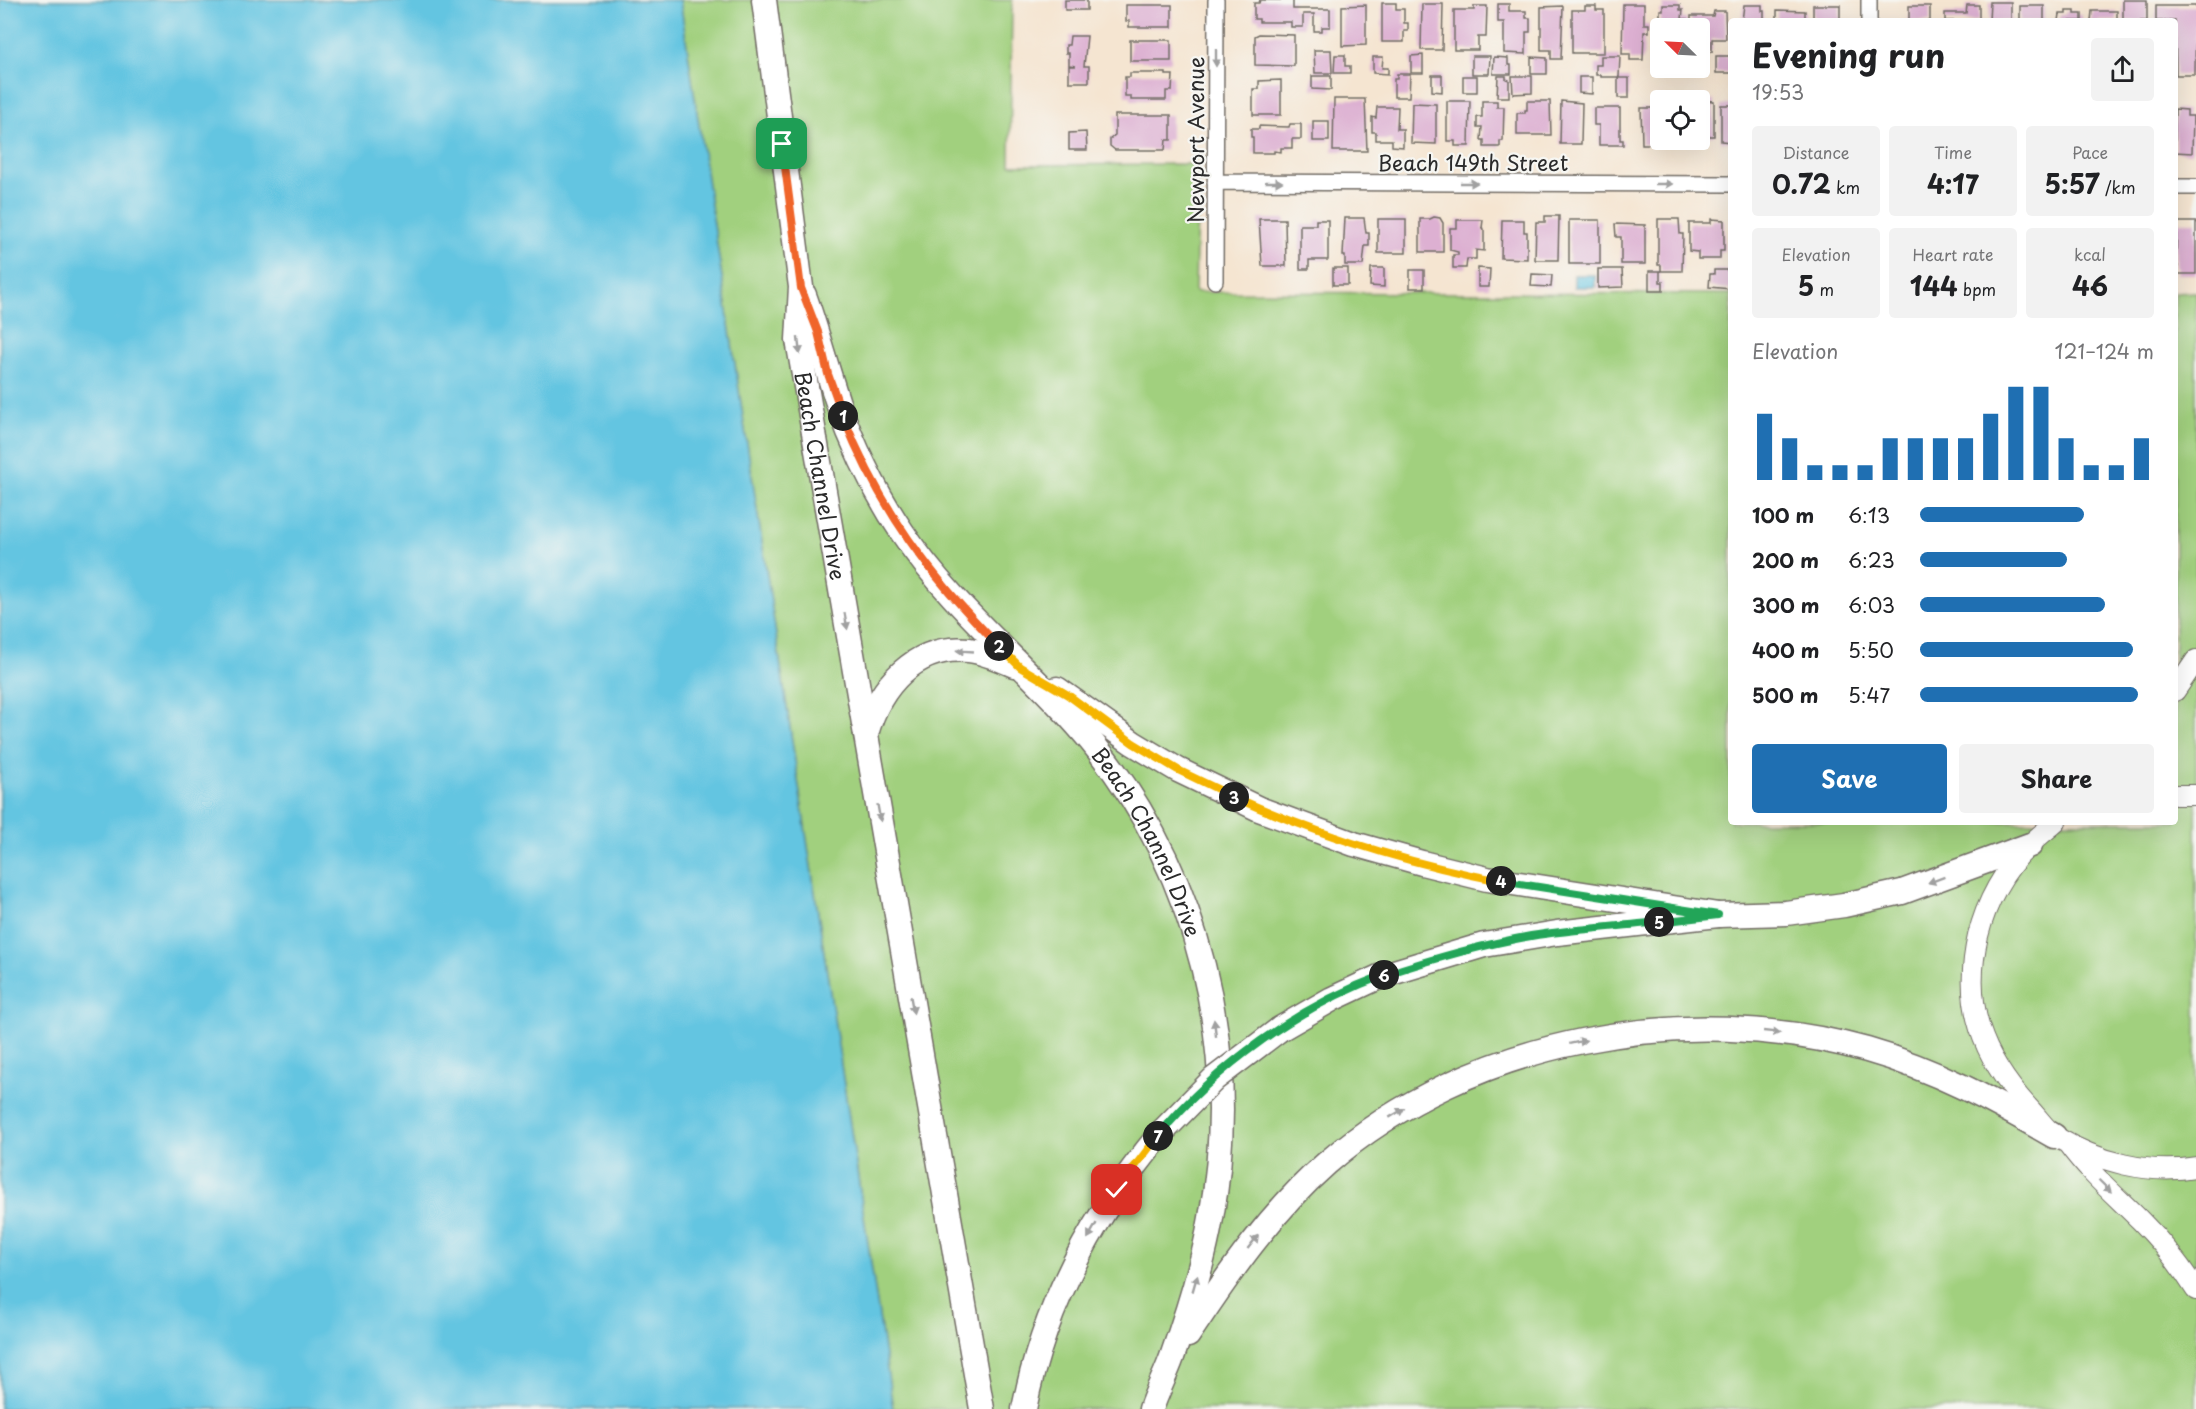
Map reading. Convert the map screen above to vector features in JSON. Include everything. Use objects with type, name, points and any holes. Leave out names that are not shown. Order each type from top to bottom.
[{"type":"main road","name":"Beach Channel Drive","points":[[764,0],[801,288],[798,340],[982,1409]]},
{"type":"main road","name":"Beach Channel Drive","points":[[801,288],[818,332],[839,407],[874,486],[902,532],[933,574],[968,614],[1060,706],[1117,774],[1141,810],[1183,899],[1197,938],[1209,989],[1220,1079],[1220,1136],[1215,1192],[1211,1221],[1196,1282],[1172,1359],[1151,1409]]},
{"type":"main road","points":[[865,736],[875,705],[887,686],[902,670],[928,656],[942,652],[969,650],[984,653],[1020,667],[1068,695],[1133,743],[1178,770],[1241,801],[1323,833],[1387,854],[1487,879],[1718,915]]},
{"type":"main road","points":[[1024,1409],[1045,1330],[1076,1260],[1117,1190],[1162,1132],[1196,1095],[1280,1029],[1356,987],[1456,952],[1532,936],[1718,915],[1814,910],[1871,900],[1902,892],[2030,844]]},
{"type":"main road","points":[[1172,1359],[1233,1268],[1267,1224],[1305,1184],[1348,1146],[1395,1114],[1443,1089],[1507,1062],[1564,1045],[1615,1035],[1675,1028],[1737,1029],[1819,1039],[1869,1051],[1934,1073],[1995,1102],[2061,1138]]},
{"type":"street","name":"Newport Avenue","points":[[1215,281],[1216,0]]},
{"type":"street","points":[[1869,0],[1869,18]]},
{"type":"street","name":"Beach 149th Street","points":[[1215,182],[1728,184]]},
{"type":"street","points":[[2178,187],[2196,187]]},
{"type":"street","points":[[2178,687],[2196,660]]},
{"type":"street","points":[[2178,795],[2196,795]]},
{"type":"street","points":[[2053,825],[2030,844],[2007,871],[1984,918],[1975,952],[1973,990],[1979,1027],[1997,1069],[2014,1091],[2061,1138],[2083,1165],[2159,1240],[2196,1290]]},
{"type":"street","points":[[2061,1138],[2103,1158],[2137,1167],[2172,1170],[2196,1167]]},
{"type":"green space","points":[[680,0],[1012,0],[1010,165],[1198,165],[1195,292],[1728,294],[1728,825],[2178,825],[2178,293],[2196,292],[2196,1409],[893,1409]]},
{"type":"water","points":[[0,0],[680,0],[893,1409],[0,1409]]},
{"type":"water","points":[[1574,275],[1595,275],[1595,287],[1574,287]]},
{"type":"building","points":[[1065,0],[1087,0],[1087,10],[1065,10]]},
{"type":"building","points":[[1260,0],[1293,0],[1293,9],[1330,9],[1330,27],[1322,27],[1322,31],[1314,31],[1314,14],[1303,14],[1303,27],[1291,27],[1291,22],[1259,22],[1259,19],[1254,19],[1254,3],[1259,3]]},
{"type":"building","points":[[2123,0],[2147,0],[2147,18],[2123,18]]},
{"type":"building","points":[[1990,2],[2011,2],[2011,18],[1989,18]]},
{"type":"building","points":[[1382,3],[1396,3],[1396,9],[1404,9],[1404,23],[1408,23],[1408,31],[1404,31],[1404,42],[1382,42]]},
{"type":"building","points":[[1422,4],[1443,4],[1442,50],[1421,50]]},
{"type":"building","points":[[1498,4],[1509,4],[1509,11],[1526,11],[1526,18],[1530,18],[1530,32],[1526,32],[1526,54],[1504,53],[1504,22],[1498,22]]},
{"type":"building","points":[[1623,4],[1644,4],[1644,24],[1649,24],[1649,32],[1644,32],[1643,60],[1630,60],[1630,54],[1622,54]]},
{"type":"building","points":[[1126,5],[1172,5],[1172,27],[1129,27],[1129,21],[1126,21]]},
{"type":"building","points":[[1366,5],[1366,45],[1342,46],[1342,6]]},
{"type":"building","points":[[1663,5],[1680,5],[1680,10],[1683,10],[1682,18],[1660,18],[1660,10],[1663,10]]},
{"type":"building","points":[[1744,5],[1762,5],[1764,18],[1742,18]]},
{"type":"building","points":[[1813,5],[1840,5],[1840,18],[1813,18]]},
{"type":"building","points":[[1967,5],[1979,5],[1979,18],[1945,18],[1945,13],[1966,13]]},
{"type":"building","points":[[1474,6],[1487,6],[1486,37],[1478,37],[1478,50],[1454,50],[1454,10],[1474,10]]},
{"type":"building","points":[[1563,6],[1561,59],[1551,59],[1551,50],[1541,50],[1541,7]]},
{"type":"building","points":[[1585,6],[1596,6],[1596,10],[1604,10],[1604,53],[1572,53],[1572,10],[1585,10]]},
{"type":"building","points":[[1909,6],[1930,6],[1930,18],[1909,18]]},
{"type":"building","points":[[2020,6],[2044,6],[2044,18],[2020,18]]},
{"type":"building","points":[[2156,6],[2196,6],[2195,75],[2178,75],[2178,18],[2156,18]]},
{"type":"building","points":[[1777,10],[1805,11],[1805,18],[1777,18]]},
{"type":"building","points":[[1714,11],[1725,11],[1726,39],[1712,39],[1712,52],[1710,52],[1710,18],[1691,18],[1691,16],[1713,16]]},
{"type":"building","points":[[2066,11],[2075,11],[2075,14],[2082,14],[2082,18],[2059,18],[2060,14],[2066,14]]},
{"type":"building","points":[[2092,11],[2117,11],[2117,18],[2091,18]]},
{"type":"building","points":[[1259,34],[1294,35],[1294,66],[1255,65],[1255,36]]},
{"type":"building","points":[[1070,36],[1087,36],[1084,66],[1089,66],[1089,82],[1069,82],[1069,66],[1076,66],[1069,65],[1069,53],[1066,53],[1066,45],[1069,45]]},
{"type":"building","points":[[1130,40],[1171,40],[1171,61],[1130,61]]},
{"type":"building","points":[[1314,50],[1331,50],[1332,73],[1315,73]]},
{"type":"building","points":[[1335,55],[1345,55],[1345,66],[1350,66],[1350,73],[1334,73]]},
{"type":"building","points":[[1423,55],[1423,73],[1411,73],[1411,56]]},
{"type":"building","points":[[1472,56],[1490,56],[1489,74],[1472,74]]},
{"type":"building","points":[[1601,56],[1620,56],[1619,77],[1596,75],[1596,65],[1601,65]]},
{"type":"building","points":[[1716,56],[1728,56],[1728,73],[1716,73]]},
{"type":"building","points":[[1373,57],[1383,57],[1382,68],[1388,68],[1388,74],[1373,73]]},
{"type":"building","points":[[1494,57],[1508,58],[1511,74],[1493,74]]},
{"type":"building","points":[[1531,57],[1547,58],[1547,74],[1531,74]]},
{"type":"building","points":[[1130,73],[1173,75],[1172,91],[1166,91],[1166,100],[1131,100],[1131,96],[1125,96],[1125,77],[1130,77]]},
{"type":"building","points":[[1397,74],[1410,74],[1409,97],[1394,97],[1394,79],[1397,79]]},
{"type":"building","points":[[1432,75],[1442,75],[1442,92],[1432,91]]},
{"type":"building","points":[[1312,76],[1331,76],[1331,90],[1312,89]]},
{"type":"building","points":[[1463,76],[1477,76],[1477,92],[1463,92]]},
{"type":"building","points":[[1498,76],[1506,76],[1509,80],[1509,97],[1497,97]]},
{"type":"building","points":[[1512,76],[1532,76],[1532,93],[1513,94]]},
{"type":"building","points":[[1579,77],[1592,77],[1592,94],[1579,93]]},
{"type":"building","points":[[1618,78],[1629,78],[1629,98],[1618,98]]},
{"type":"building","points":[[1281,80],[1281,115],[1253,115],[1253,89],[1259,89],[1259,81]]},
{"type":"building","points":[[1334,99],[1365,99],[1367,151],[1333,151]]},
{"type":"building","points":[[1447,101],[1470,101],[1469,146],[1455,146],[1455,141],[1447,141]]},
{"type":"building","points":[[1482,101],[1497,101],[1497,107],[1504,107],[1503,141],[1500,141],[1500,147],[1484,147],[1484,140],[1481,140],[1482,127],[1477,127],[1477,117],[1482,117]]},
{"type":"building","points":[[1527,101],[1550,101],[1551,135],[1517,135],[1517,113],[1525,113]]},
{"type":"building","points":[[1561,101],[1582,103],[1581,144],[1560,144]]},
{"type":"building","points":[[1710,101],[1714,101],[1714,136],[1710,136]]},
{"type":"building","points":[[1412,103],[1436,104],[1436,144],[1411,143]]},
{"type":"building","points":[[1721,105],[1728,105],[1728,142],[1721,141]]},
{"type":"building","points":[[1377,107],[1398,107],[1397,129],[1403,129],[1403,147],[1392,146],[1392,140],[1376,140],[1376,132],[1372,132],[1372,117],[1376,118]]},
{"type":"building","points":[[1594,108],[1620,108],[1620,140],[1623,140],[1623,145],[1599,145],[1599,125],[1594,125]]},
{"type":"building","points":[[1641,108],[1650,108],[1650,144],[1642,144]]},
{"type":"building","points":[[2178,109],[2187,110],[2187,116],[2193,116],[2192,153],[2178,152]]},
{"type":"building","points":[[1115,115],[1171,115],[1171,140],[1166,140],[1165,150],[1115,150],[1110,146],[1110,139],[1115,135]]},
{"type":"building","points":[[1313,121],[1329,121],[1329,141],[1313,141]]},
{"type":"building","points":[[1290,124],[1301,124],[1301,139],[1292,139],[1292,148],[1281,148],[1281,152],[1274,151],[1274,153],[1253,153],[1251,129],[1259,129],[1259,126],[1289,127]]},
{"type":"building","points":[[1086,132],[1087,150],[1069,150],[1069,133]]},
{"type":"building","points":[[1545,216],[1559,216],[1558,260],[1535,260],[1536,222],[1545,222]]},
{"type":"building","points":[[1345,218],[1364,218],[1366,233],[1369,233],[1369,246],[1365,246],[1363,265],[1345,265],[1345,256],[1343,256]]},
{"type":"building","points":[[1440,218],[1443,223],[1443,252],[1420,252],[1420,219]]},
{"type":"building","points":[[1259,219],[1285,219],[1286,266],[1262,266]]},
{"type":"building","points":[[1378,219],[1406,219],[1406,253],[1378,253]]},
{"type":"building","points":[[1658,219],[1679,219],[1680,234],[1683,234],[1682,271],[1661,271],[1661,265],[1658,265]]},
{"type":"building","points":[[1711,219],[1724,220],[1724,251],[1720,251],[1720,259],[1698,259],[1698,252],[1689,251],[1689,223],[1711,223]]},
{"type":"building","points":[[1316,220],[1328,220],[1328,260],[1309,260],[1309,269],[1300,269],[1300,225],[1316,225]]},
{"type":"building","points":[[1457,220],[1483,220],[1484,251],[1476,250],[1476,259],[1467,259],[1466,268],[1453,268],[1453,255],[1458,255],[1458,252],[1450,250],[1450,228],[1457,228]]},
{"type":"building","points":[[1502,220],[1524,220],[1524,232],[1527,232],[1527,259],[1501,258]]},
{"type":"building","points":[[1569,220],[1600,220],[1600,264],[1569,264]]},
{"type":"building","points":[[2178,222],[2196,222],[2196,274],[2178,274]]},
{"type":"building","points":[[1615,224],[1645,225],[1645,264],[1621,264],[1621,237],[1616,237]]},
{"type":"building","points":[[1333,268],[1348,268],[1348,285],[1333,285]]},
{"type":"building","points":[[1371,268],[1384,268],[1384,287],[1370,286]]},
{"type":"building","points":[[1478,268],[1490,269],[1489,287],[1478,287]]},
{"type":"building","points":[[1598,269],[1622,269],[1623,287],[1598,288]]},
{"type":"building","points":[[1410,270],[1424,270],[1424,288],[1410,288]]},
{"type":"building","points":[[1714,270],[1728,270],[1728,289],[1709,287],[1710,274],[1714,274]]},
{"type":"building","points":[[1649,271],[1660,271],[1663,291],[1649,291]]},
{"type":"building","points":[[1532,274],[1552,275],[1551,287],[1531,286]]},
{"type":"route","points":[[782,144],[801,288],[818,332],[839,407],[862,461],[889,512],[917,554],[968,614],[1020,667],[1068,695],[1133,743],[1178,770],[1259,808],[1323,833],[1387,854],[1487,879],[1718,915],[1532,936],[1484,945],[1381,976],[1356,987],[1280,1029],[1214,1079],[1179,1112],[1117,1190]]}]
